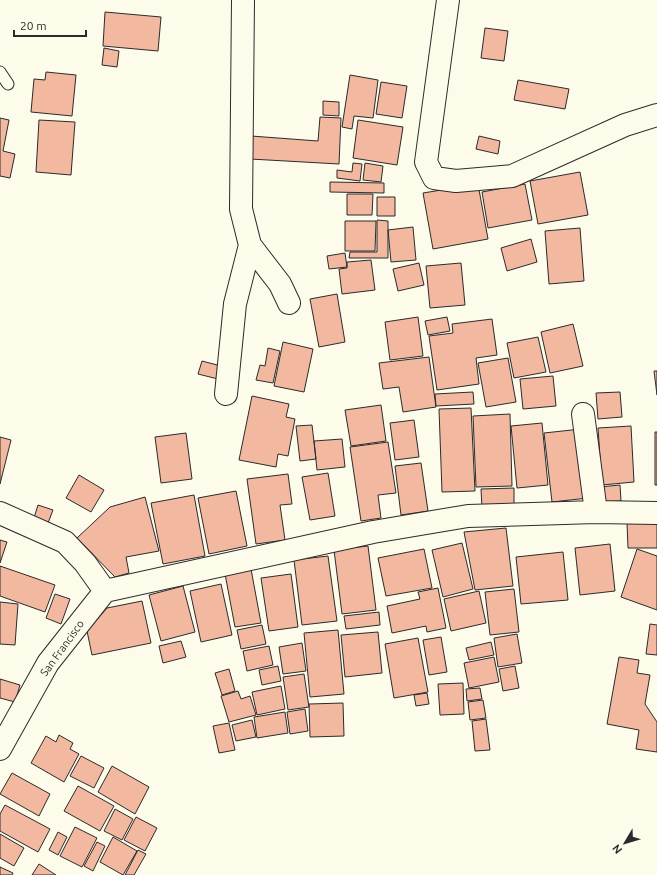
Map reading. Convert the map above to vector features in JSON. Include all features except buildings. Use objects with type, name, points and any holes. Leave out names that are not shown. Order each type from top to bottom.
[{"type":"street","points":[[244,0],[241,209],[245,230],[250,245],[280,284],[289,303]]},
{"type":"street","points":[[448,0],[426,162],[434,178],[456,181],[512,176],[625,125],[657,115]]},
{"type":"street","points":[[226,394],[235,304],[250,245]]},
{"type":"street","points":[[583,414],[596,512]]},
{"type":"street","points":[[0,513],[65,542],[85,563],[105,592],[373,532],[468,516],[596,512],[657,513]]},
{"type":"street","name":"San Francisco","points":[[0,749],[48,664],[105,592]]},
{"type":"lane","points":[[0,72],[8,84]]}]
